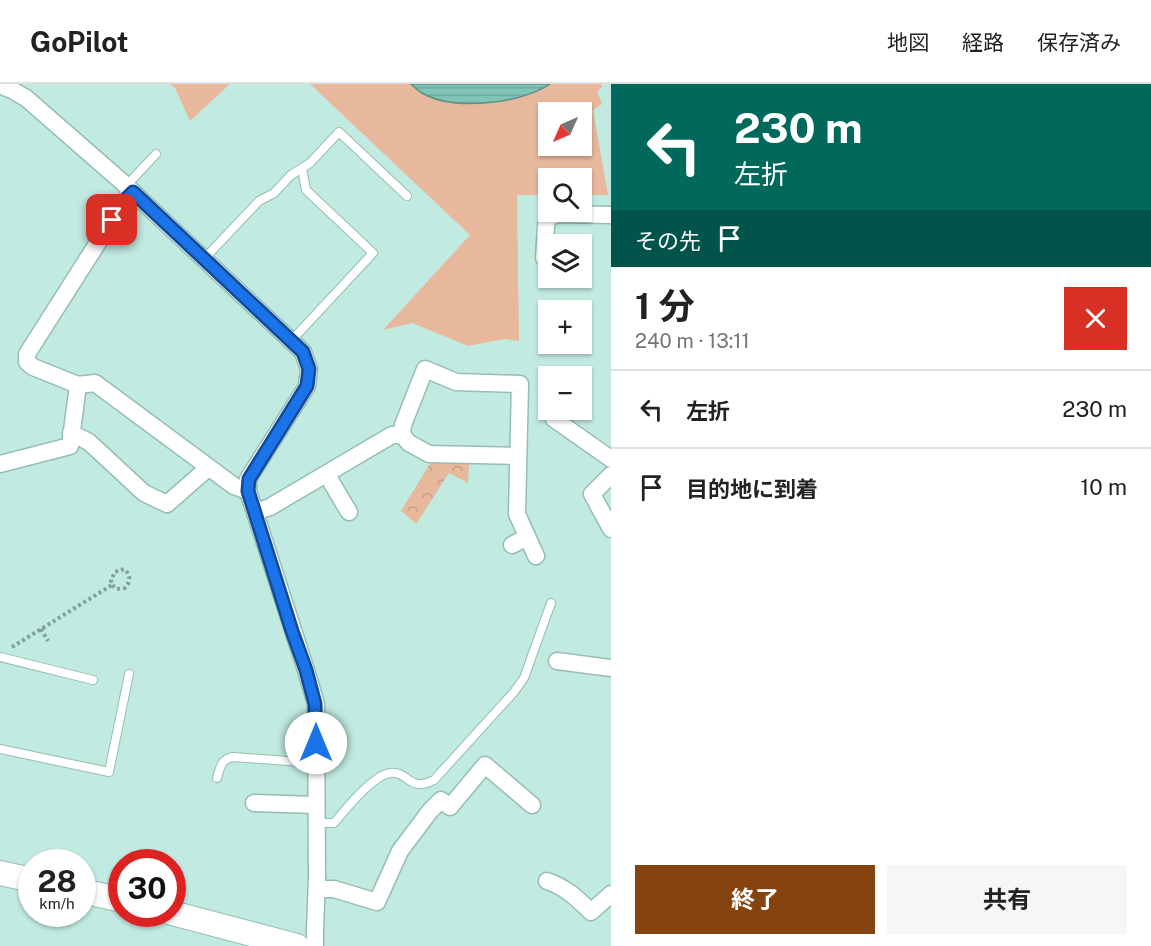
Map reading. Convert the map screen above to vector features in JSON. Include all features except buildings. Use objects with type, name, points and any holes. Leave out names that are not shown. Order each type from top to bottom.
[{"type":"main road","points":[[0,873],[18,877]]},
{"type":"main road","points":[[0,885],[18,887]]},
{"type":"main road","points":[[186,917],[297,946]]},
{"type":"street","points":[[0,86],[26,99],[129,189],[303,352],[309,369],[307,386],[249,479],[248,491],[315,704],[317,823],[315,946]]},
{"type":"street","points":[[129,189],[125,200],[27,354],[27,362],[33,367],[78,385],[95,384],[208,468],[234,486],[248,491]]},
{"type":"street","points":[[546,234],[548,218],[557,214],[611,215]]},
{"type":"street","points":[[518,456],[429,454],[409,443],[402,435],[403,424],[425,369],[456,382],[520,384],[517,514],[536,556]]},
{"type":"street","points":[[0,464],[70,446],[78,385]]},
{"type":"street","points":[[555,420],[611,459]]},
{"type":"street","points":[[71,433],[89,442],[144,493],[168,504],[208,468]]},
{"type":"street","points":[[255,512],[270,507],[327,475],[392,435],[402,435]]},
{"type":"street","points":[[327,475],[349,512]]},
{"type":"street","points":[[611,475],[592,494],[611,530]]},
{"type":"street","points":[[512,545],[527,537]]},
{"type":"street","points":[[557,661],[611,668]]},
{"type":"street","points":[[317,889],[334,889],[377,902],[400,851],[430,811],[441,800],[450,807],[485,765],[532,806]]},
{"type":"street","points":[[255,803],[316,805]]},
{"type":"street","points":[[547,881],[575,896],[591,912],[611,894]]},
{"type":"lane","points":[[204,259],[259,201],[274,193],[291,175],[310,163],[339,132],[407,196]]},
{"type":"lane","points":[[129,189],[156,154]]},
{"type":"lane","points":[[291,341],[373,253],[306,190],[302,168]]},
{"type":"lane","points":[[317,823],[333,823],[373,782],[382,776],[391,773],[401,774],[417,785],[434,780],[524,678],[552,603]]},
{"type":"lane","points":[[0,657],[93,680]]},
{"type":"lane","points":[[0,749],[109,772],[129,674]]},
{"type":"lane","points":[[217,778],[221,764],[228,758],[316,763]]},
{"type":"path","points":[[124,569],[128,572],[130,581],[125,588],[117,589],[112,585],[111,580],[115,572],[124,569]]},
{"type":"path","points":[[8,650],[112,585]]},
{"type":"path","points":[[41,629],[48,641]]},
{"type":"green space","points":[[170,84],[230,84],[190,121],[175,88]]},
{"type":"green space","points":[[310,84],[601,84],[602,87],[597,92],[602,104],[593,110],[608,195],[592,195],[592,168],[538,168],[538,195],[517,195],[519,341],[505,339],[468,346],[412,323],[383,330],[470,235]]},
{"type":"green space","points":[[431,462],[469,464],[468,483],[449,473],[416,524],[401,511]]},
{"type":"shaded area","points":[[411,84],[550,84],[537,91],[505,100],[468,103],[435,99]]},
{"type":"route","points":[[112,220],[133,192],[303,352],[309,369],[307,386],[249,479],[248,491],[306,670],[315,704],[316,743]]}]
